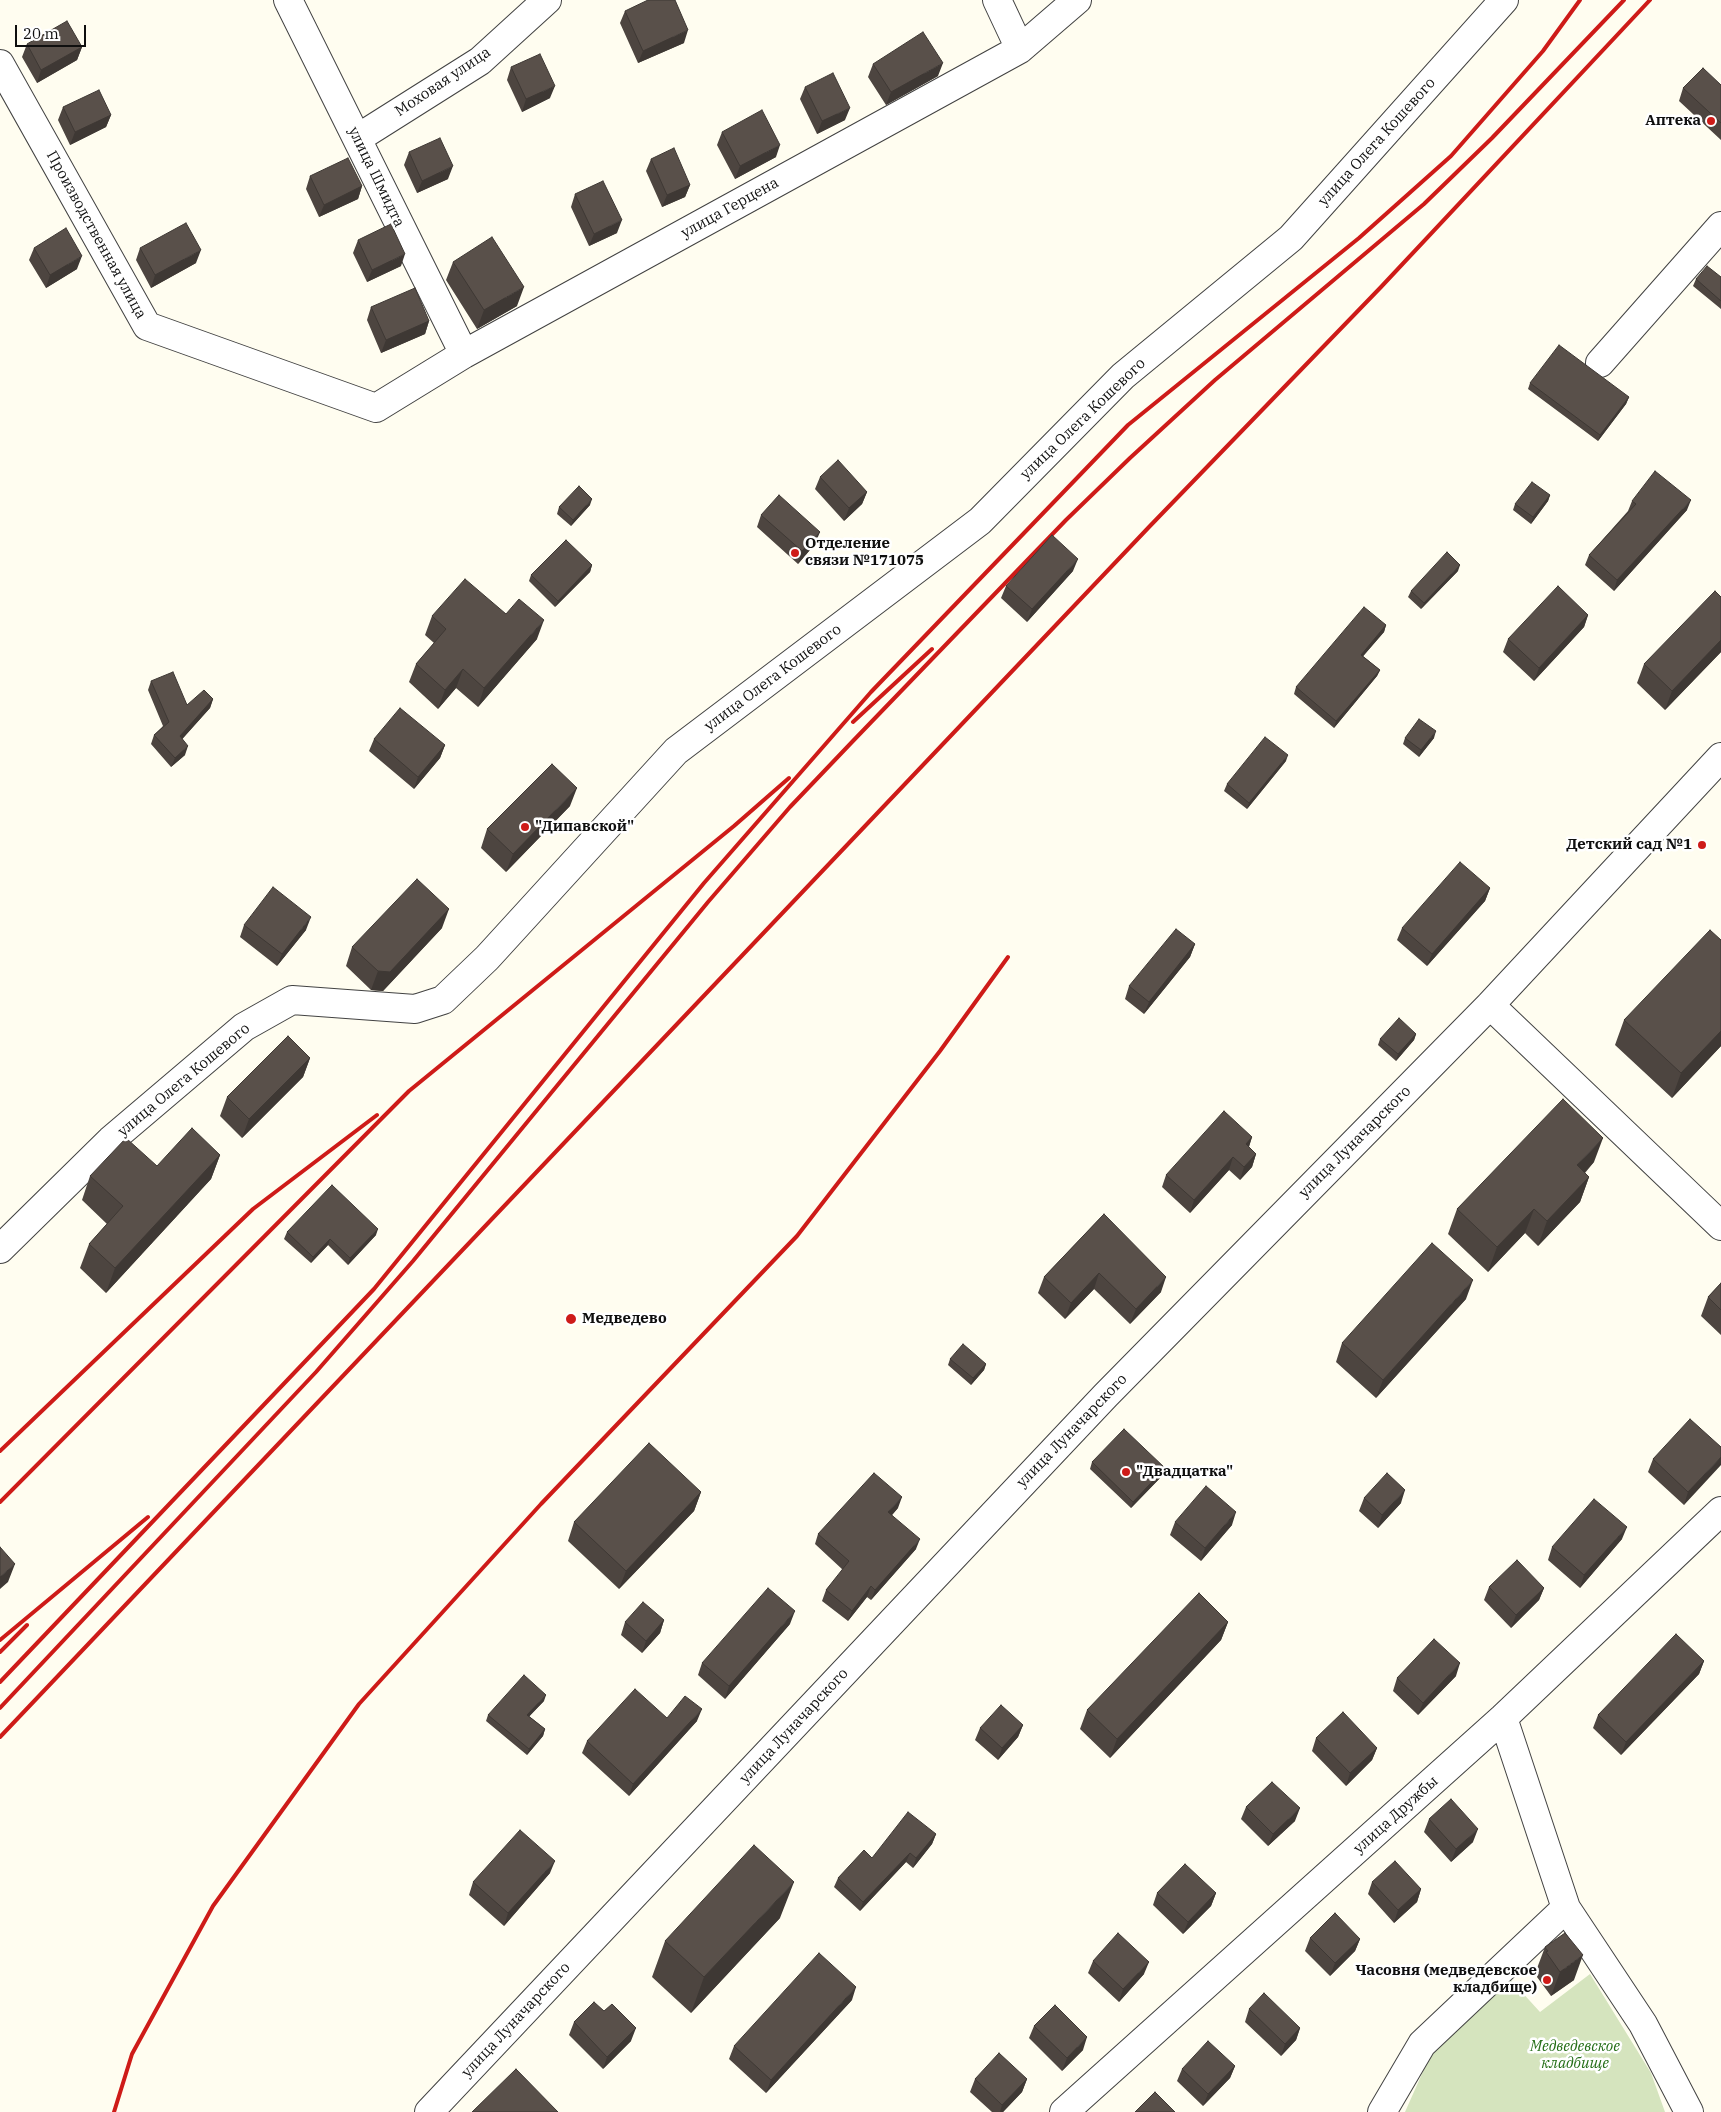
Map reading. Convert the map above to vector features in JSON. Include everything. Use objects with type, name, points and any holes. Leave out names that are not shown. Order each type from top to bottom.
[{"type":"street","name":"улица Шмидта","points":[[288,0],[464,354]]},
{"type":"street","name":"Моховая улица","points":[[358,138],[480,61],[547,0]]},
{"type":"street","points":[[997,0],[1020,49]]},
{"type":"street","name":"улица Герцена","points":[[376,408],[464,354],[1020,49],[1077,0]]},
{"type":"street","name":"улица Олега Кошевого","points":[[0,1249],[111,1140],[244,1027],[292,1000],[415,1009],[443,1000],[487,958],[676,750],[980,521],[1123,376],[1291,238],[1504,0]]},
{"type":"street","name":"Производственная улица","points":[[0,64],[148,326],[376,408]]},
{"type":"street","points":[[1600,364],[1721,226]]},
{"type":"street","name":"улица Луначарского","points":[[429,2112],[1106,1395],[1490,1005],[1721,757]]},
{"type":"street","points":[[1490,1005],[1721,1226]]},
{"type":"street","name":"улица Дружбы","points":[[1064,2112],[1503,1718],[1721,1511]]},
{"type":"street","points":[[1503,1718],[1566,1908],[1643,2024],[1689,2112]]},
{"type":"street","points":[[1382,2112],[1422,2044],[1566,1908]]},
{"type":"green space","name":"Медведевское кладбище","points":[[1590,1974],[1651,2073],[1665,2112],[1405,2112],[1433,2049],[1509,1978],[1540,2012]]},
{"type":"building","points":[[648,0],[675,0],[688,30],[643,51],[625,11]]},
{"type":"building","points":[[67,21],[82,47],[41,70],[27,44]]},
{"type":"building","points":[[923,32],[943,63],[891,92],[873,64]]},
{"type":"building","points":[[540,54],[555,86],[526,99],[511,67]]},
{"type":"building","points":[[1703,68],[1721,85],[1721,123],[1683,88]]},
{"type":"building","points":[[833,73],[850,108],[822,121],[805,87]]},
{"type":"building","points":[[99,90],[111,115],[75,132],[63,107]]},
{"type":"building","points":[[762,110],[780,145],[740,166],[722,132]]},
{"type":"building","points":[[440,138],[453,166],[422,181],[409,152]]},
{"type":"building","points":[[674,148],[690,185],[667,195],[651,159]]},
{"type":"building","points":[[348,158],[362,186],[324,205],[310,176]]},
{"type":"building","points":[[603,181],[622,220],[594,234],[575,194]]},
{"type":"building","points":[[186,223],[201,250],[155,275],[140,248]]},
{"type":"building","points":[[391,224],[405,254],[372,270],[358,240]]},
{"type":"building","points":[[66,228],[82,256],[50,275],[34,248]]},
{"type":"building","points":[[492,237],[524,287],[484,310],[453,262]]},
{"type":"building","points":[[1707,266],[1721,277],[1721,301],[1696,279]]},
{"type":"building","points":[[415,288],[429,321],[386,340],[371,307]]},
{"type":"building","points":[[1559,345],[1629,397],[1600,435],[1530,383]]},
{"type":"building","points":[[838,460],[867,492],[849,508],[820,477]]},
{"type":"building","points":[[1655,471],[1691,500],[1617,580],[1589,555],[1636,504],[1632,501]]},
{"type":"building","points":[[1532,482],[1550,495],[1533,517],[1515,504]]},
{"type":"building","points":[[579,486],[592,499],[573,520],[559,507]]},
{"type":"building","points":[[779,495],[820,532],[802,551],[761,515]]},
{"type":"building","points":[[1052,535],[1078,559],[1032,609],[1006,586]]},
{"type":"building","points":[[566,540],[592,565],[558,601],[531,575]]},
{"type":"building","points":[[1447,552],[1460,565],[1424,603],[1411,591]]},
{"type":"building","points":[[465,579],[506,614],[519,599],[544,620],[484,688],[463,669],[445,690],[416,664],[446,629],[432,616]]},
{"type":"building","points":[[1558,586],[1588,615],[1539,668],[1508,639]]},
{"type":"building","points":[[1715,591],[1721,597],[1721,640],[1672,691],[1644,664]]},
{"type":"building","points":[[1364,607],[1386,625],[1361,655],[1380,670],[1336,721],[1296,687]]},
{"type":"building","points":[[173,672],[187,705],[204,690],[213,699],[180,736],[188,746],[175,758],[154,735],[169,722],[151,681]]},
{"type":"building","points":[[400,708],[445,745],[418,777],[374,739]]},
{"type":"building","points":[[1419,719],[1436,731],[1421,750],[1405,738]]},
{"type":"building","points":[[1265,737],[1288,755],[1249,803],[1227,784]]},
{"type":"building","name":"\"Дипавской\"","points":[[552,764],[577,788],[513,854],[487,829]]},
{"type":"building","points":[[1460,862],[1490,888],[1432,954],[1402,928]]},
{"type":"building","points":[[417,879],[449,909],[390,972],[378,971],[352,947]]},
{"type":"building","points":[[273,887],[311,917],[282,954],[244,925]]},
{"type":"building","points":[[1176,929],[1195,944],[1149,1002],[1129,986]]},
{"type":"building","points":[[1710,930],[1721,940],[1721,1031],[1681,1073],[1624,1020]]},
{"type":"building","points":[[1399,1018],[1416,1034],[1398,1054],[1380,1039]]},
{"type":"building","points":[[288,1036],[310,1058],[249,1119],[227,1097]]},
{"type":"building","points":[[1563,1099],[1603,1138],[1577,1165],[1589,1177],[1547,1221],[1534,1209],[1497,1247],[1457,1209]]},
{"type":"building","points":[[1224,1111],[1252,1137],[1246,1144],[1256,1154],[1244,1167],[1233,1157],[1194,1200],[1166,1175]]},
{"type":"building","points":[[192,1128],[220,1155],[115,1268],[89,1244],[123,1206],[90,1176],[126,1138],[157,1166]]},
{"type":"building","points":[[332,1185],[378,1229],[350,1258],[330,1239],[313,1257],[287,1232]]},
{"type":"building","points":[[1104,1214],[1166,1277],[1136,1309],[1099,1273],[1071,1303],[1044,1277]]},
{"type":"building","points":[[1432,1243],[1473,1280],[1383,1380],[1342,1343]]},
{"type":"building","points":[[1721,1283],[1721,1310],[1708,1297]]},
{"type":"building","points":[[963,1344],[986,1364],[973,1378],[950,1359]]},
{"type":"building","points":[[1690,1419],[1721,1447],[1721,1457],[1688,1492],[1653,1459]]},
{"type":"building","name":"\"Двадцатка\"","points":[[1124,1429],[1165,1468],[1133,1502],[1092,1462]]},
{"type":"building","points":[[649,1443],[701,1492],[626,1571],[574,1522]]},
{"type":"building","points":[[874,1473],[902,1497],[888,1512],[920,1539],[875,1590],[871,1586],[852,1611],[826,1590],[849,1561],[818,1534]]},
{"type":"building","points":[[1387,1473],[1405,1490],[1382,1515],[1364,1498]]},
{"type":"building","points":[[1206,1486],[1236,1512],[1205,1548],[1175,1522]]},
{"type":"building","points":[[1594,1499],[1627,1527],[1584,1575],[1552,1547]]},
{"type":"building","points":[[0,1547],[15,1564],[0,1577]]},
{"type":"building","points":[[1517,1560],[1544,1588],[1516,1615],[1489,1587]]},
{"type":"building","points":[[768,1588],[795,1611],[729,1686],[702,1663]]},
{"type":"building","points":[[1199,1593],[1228,1622],[1117,1739],[1087,1710]]},
{"type":"building","points":[[643,1602],[664,1620],[646,1641],[625,1622]]},
{"type":"building","points":[[1676,1634],[1704,1661],[1626,1742],[1598,1715]]},
{"type":"building","points":[[1434,1639],[1460,1663],[1423,1703],[1397,1678]]},
{"type":"building","points":[[524,1675],[546,1695],[527,1715],[545,1729],[529,1749],[488,1715]]},
{"type":"building","points":[[635,1689],[667,1718],[685,1696],[702,1709],[633,1784],[587,1741]]},
{"type":"building","points":[[1001,1705],[1023,1725],[1002,1748],[980,1728]]},
{"type":"building","points":[[1343,1712],[1377,1748],[1350,1773],[1316,1738]]},
{"type":"building","points":[[1272,1782],[1300,1808],[1273,1834],[1246,1807]]},
{"type":"building","points":[[1451,1799],[1478,1829],[1456,1849],[1429,1819]]},
{"type":"building","points":[[908,1812],[936,1834],[916,1858],[910,1853],[863,1902],[838,1878],[864,1850],[872,1858]]},
{"type":"building","points":[[520,1830],[555,1861],[508,1913],[473,1882]]},
{"type":"building","points":[[754,1845],[794,1882],[704,1977],[665,1941]]},
{"type":"building","points":[[1395,1861],[1421,1889],[1398,1910],[1372,1882]]},
{"type":"building","points":[[1185,1864],[1216,1893],[1188,1922],[1157,1893]]},
{"type":"building","points":[[1335,1913],[1360,1939],[1335,1963],[1310,1938]]},
{"type":"building","points":[[1118,1933],[1149,1962],[1123,1989],[1093,1961]]},
{"type":"building","points":[[1565,1933],[1583,1955],[1560,1972],[1546,1952],[1548,1951],[1545,1947]]},
{"type":"building","points":[[819,1953],[856,1987],[771,2080],[734,2046]]},
{"type":"building","points":[[1264,1993],[1300,2028],[1285,2044],[1249,2009]]},
{"type":"building","points":[[594,2002],[604,2011],[612,2004],[636,2028],[607,2057],[574,2022]]},
{"type":"building","points":[[1055,2005],[1087,2037],[1067,2058],[1034,2026]]},
{"type":"building","points":[[1208,2041],[1235,2066],[1208,2094],[1182,2069]]},
{"type":"building","points":[[999,2053],[1027,2079],[1002,2105],[975,2079]]},
{"type":"building","points":[[516,2069],[558,2112],[472,2112]]},
{"type":"building","points":[[1155,2092],[1175,2112],[1135,2112]]},
{"type":"railway","points":[[0,1682],[374,1289],[704,883],[871,692],[1128,425],[1359,238],[1451,156],[1543,51],[1580,0]]},
{"type":"railway","points":[[0,1708],[316,1372],[413,1261],[708,902],[790,807],[1066,520],[1130,458],[1215,380],[1424,204],[1492,138],[1624,0]]},
{"type":"railway","points":[[0,1737],[1149,527],[1381,287],[1650,0]]},
{"type":"railway","points":[[853,722],[932,649]]},
{"type":"railway","points":[[0,1502],[409,1091],[734,826],[789,778]]},
{"type":"railway","points":[[114,2112],[132,2054],[213,1906],[359,1704],[541,1504],[797,1236],[940,1051],[1008,957]]},
{"type":"railway","points":[[0,1451],[253,1209],[377,1115]]},
{"type":"railway","points":[[0,1640],[148,1517]]},
{"type":"railway","points":[[0,1652],[27,1625]]},
{"type":"place","name":"Аптека","points":[[1711,121]]},
{"type":"place","name":"Отделение связи №171075","points":[[795,553]]},
{"type":"place","name":"\"Дипавской\"","points":[[525,827]]},
{"type":"place","name":"Детский сад №1","points":[[1702,845]]},
{"type":"place","name":"Медведево","points":[[571,1319]]},
{"type":"place","name":"\"Двадцатка\"","points":[[1126,1472]]},
{"type":"place","name":"Часовня (медведевское кладбище)","points":[[1547,1980]]}]
